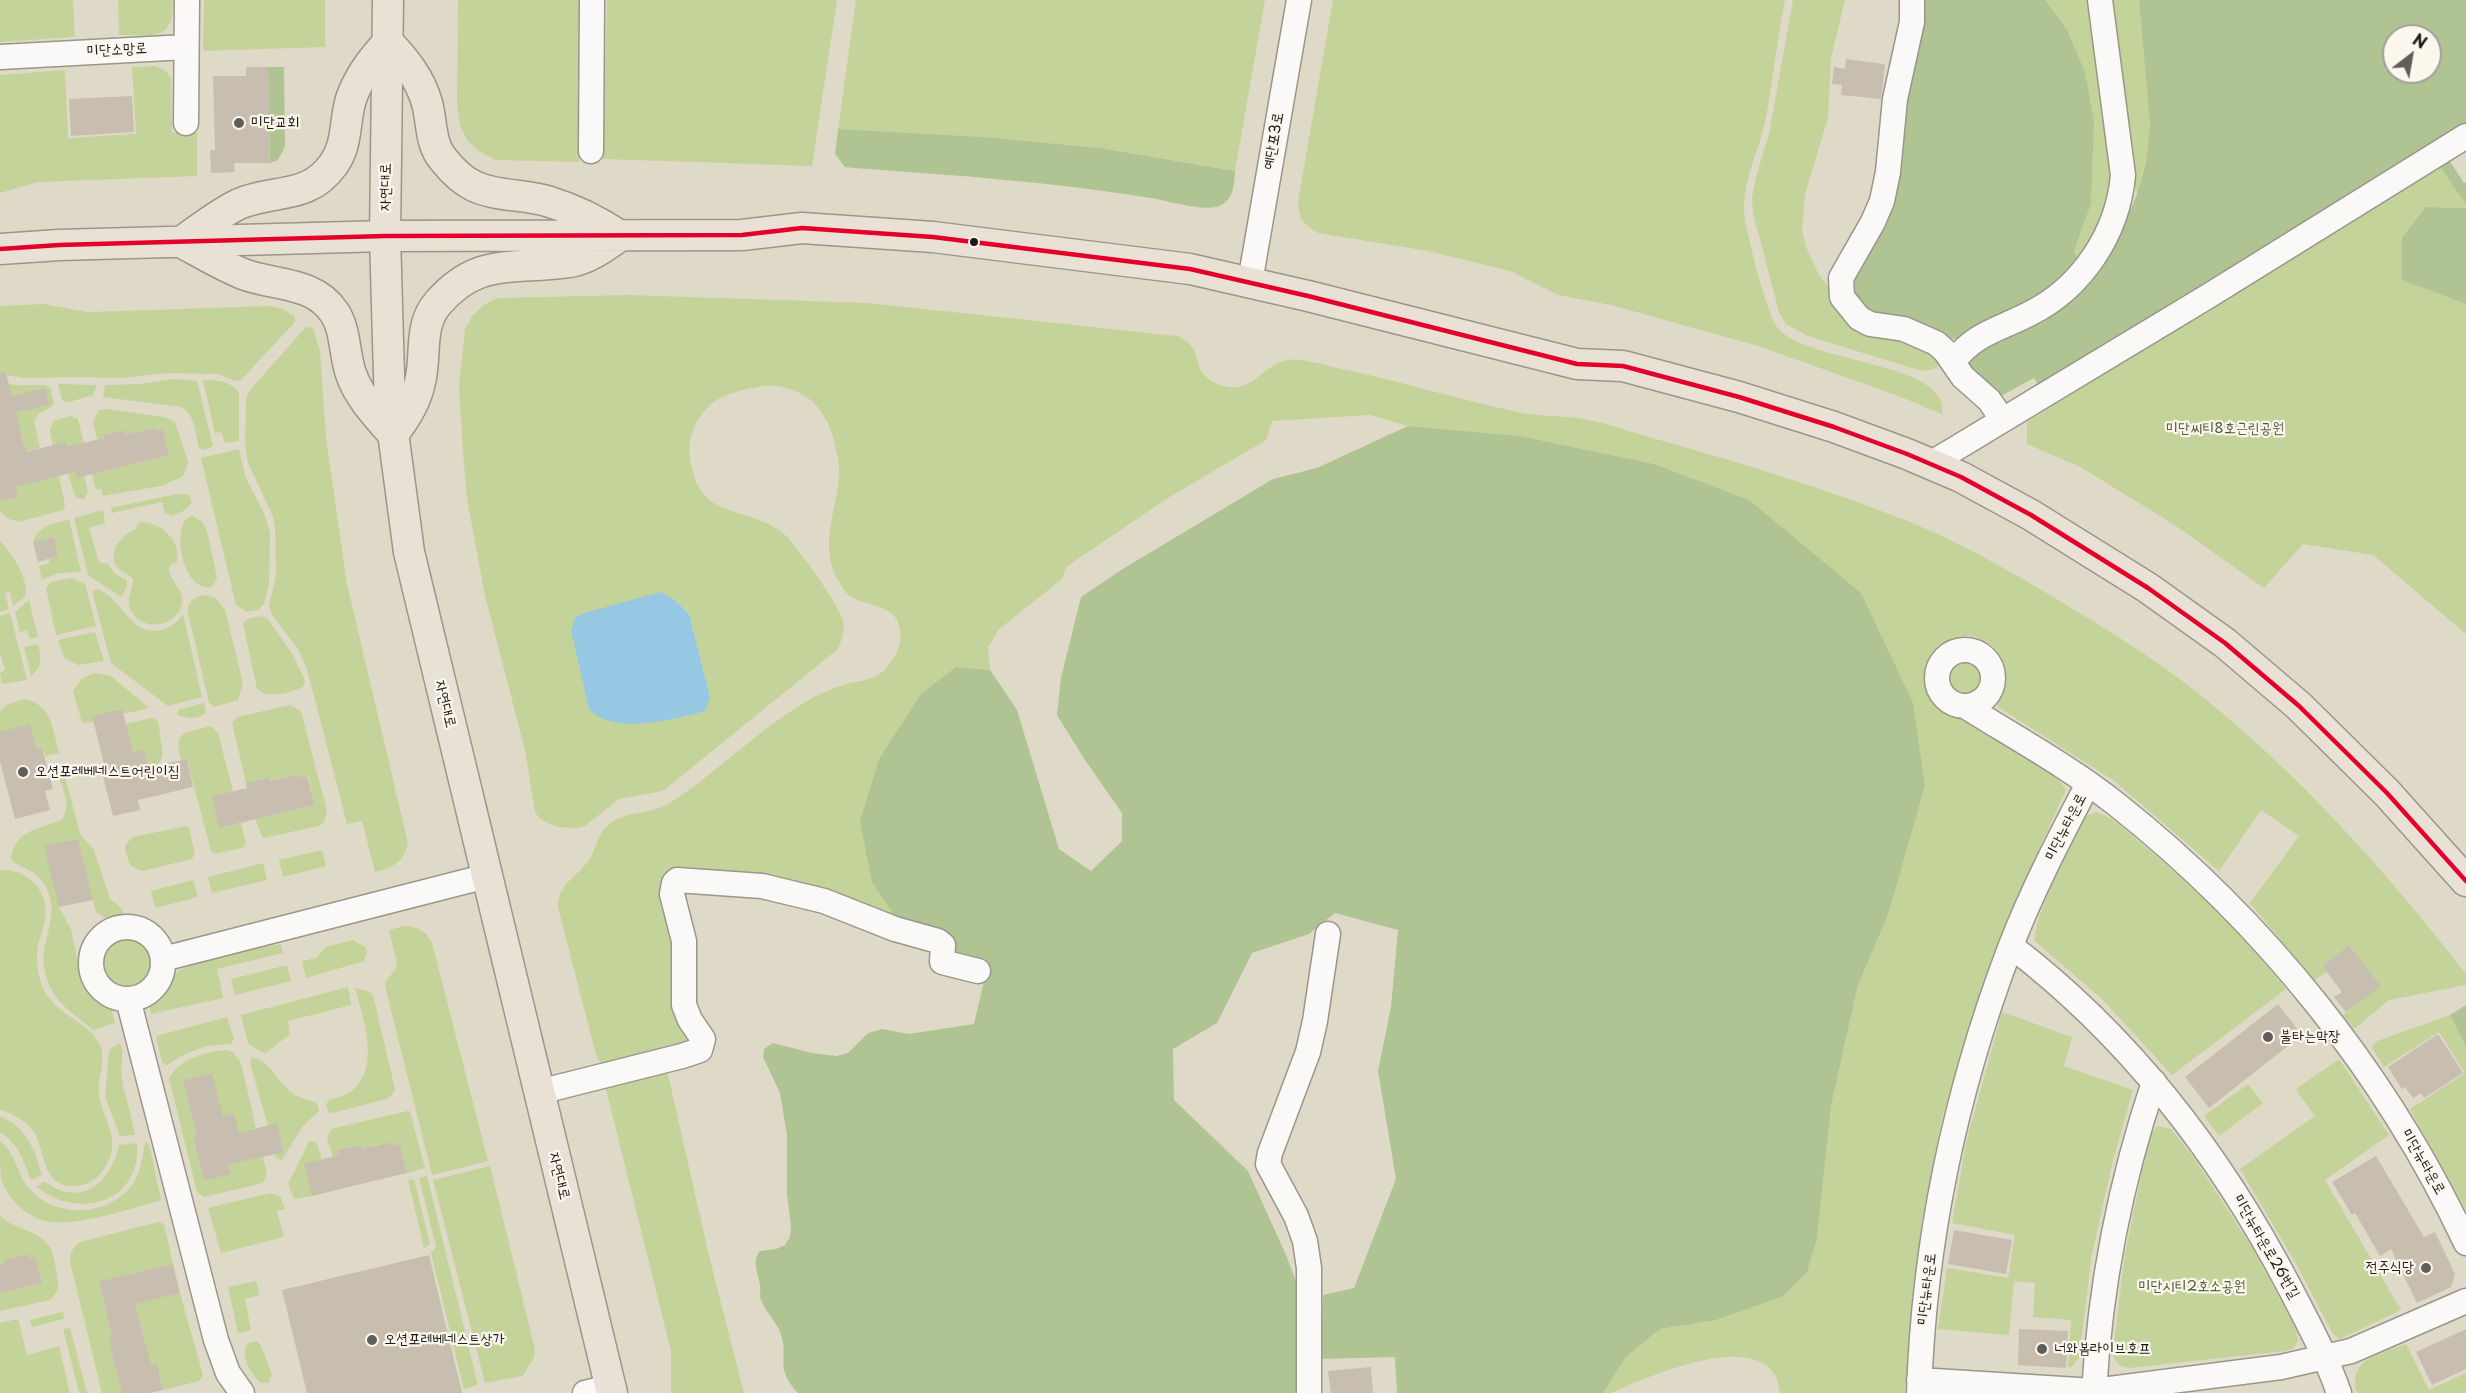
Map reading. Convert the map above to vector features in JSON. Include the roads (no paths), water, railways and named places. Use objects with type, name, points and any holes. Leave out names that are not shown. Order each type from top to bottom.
[{"type":"main road","name":"자연대로","points":[[388,0],[385,236],[390,410],[409,552],[539,1092],[602,1391]]},
{"type":"main road","points":[[181,242],[238,205],[257,197],[292,192],[316,183],[338,157],[346,133],[351,101],[359,80],[368,64],[388,42],[407,62],[427,102],[437,150],[461,177],[482,189],[527,196],[572,209],[597,220],[620,236]]},
{"type":"main road","points":[[0,249],[59,245],[385,236],[742,235],[802,228],[909,235],[1169,266],[1250,282],[1577,364],[1623,366],[1739,397],[1834,427],[1930,464],[2031,515],[2148,588],[2225,643],[2323,729],[2387,793],[2466,881]]},
{"type":"main road","points":[[181,242],[254,278],[313,292],[333,310],[341,330],[351,374],[375,414],[393,434],[414,401],[421,381],[423,342],[431,312],[465,279],[482,270],[563,263],[581,259],[600,250],[620,236]]},
{"type":"street","points":[[186,123],[187,0]]},
{"type":"street","points":[[591,152],[592,0]]},
{"type":"street","name":"예단포3로","points":[[1250,282],[1299,0]]},
{"type":"street","points":[[1912,0],[1912,22],[1895,99],[1888,172],[1882,201],[1874,222],[1846,267],[1840,288],[1842,297],[1859,318],[1870,324],[1904,329],[1936,343],[1963,377],[1989,400],[2002,419]]},
{"type":"street","points":[[1953,362],[1970,342],[1983,333],[2027,315],[2061,295],[2090,262],[2109,229],[2121,193],[2123,175],[2100,0]]},
{"type":"street","name":"미단소망로","points":[[0,57],[186,47]]},
{"type":"street","points":[[1930,464],[2210,295],[2466,136]]},
{"type":"street","points":[[1965,706],[2088,784]]},
{"type":"street","name":"미단뉴타운로","points":[[2466,1243],[2449,1206],[2365,1068],[2271,950],[2246,921],[2193,870],[2115,803],[2088,784],[2046,867],[2011,946],[1978,1040],[1946,1162],[1926,1298],[1919,1387],[2094,1392],[2281,1367],[2351,1351],[2466,1301]]},
{"type":"street","points":[[164,958],[487,876]]},
{"type":"street","points":[[539,1092],[700,1050],[703,1039],[690,1020],[684,1005],[684,941],[672,894],[674,884],[678,880],[762,886],[824,901],[895,929],[938,941],[943,945],[942,962],[978,971]]},
{"type":"street","points":[[131,926],[153,937],[164,958],[163,970],[151,991],[140,997],[128,999],[106,992],[97,983],[92,973],[91,961],[93,950],[99,939],[108,932],[131,926]]},
{"type":"street","points":[[1309,1393],[1309,1268],[1305,1241],[1296,1216],[1268,1164],[1270,1153],[1308,1052],[1328,934]]},
{"type":"street","name":"미단뉴타운로26번길","points":[[2011,946],[2058,983],[2154,1082],[2198,1139],[2261,1233],[2310,1326],[2339,1393]]},
{"type":"street","points":[[128,999],[216,1340],[228,1372],[242,1393]]},
{"type":"street","points":[[2094,1392],[2113,1230],[2128,1166],[2154,1082]]},
{"type":"water","points":[[661,592],[676,601],[689,614],[710,697],[705,711],[661,721],[628,724],[599,717],[589,709],[571,630],[575,618],[584,613]]},
{"type":"place","name":"미단교회","points":[[239,123]]},
{"type":"place","name":"오션포레베네스트어린이집","points":[[23,772]]},
{"type":"place","name":"불타는막장","points":[[2268,1037]]},
{"type":"place","name":"전주식당","points":[[2426,1268]]},
{"type":"place","name":"오션포레베네스트상가","points":[[372,1340]]},
{"type":"place","name":"너와봄라이브호프","points":[[2042,1349]]},
{"type":"park label","name":"미단씨티8호근린공원","points":[[2225,429]]},
{"type":"park label","name":"미단시티2호소공원","points":[[2192,1287]]}]
